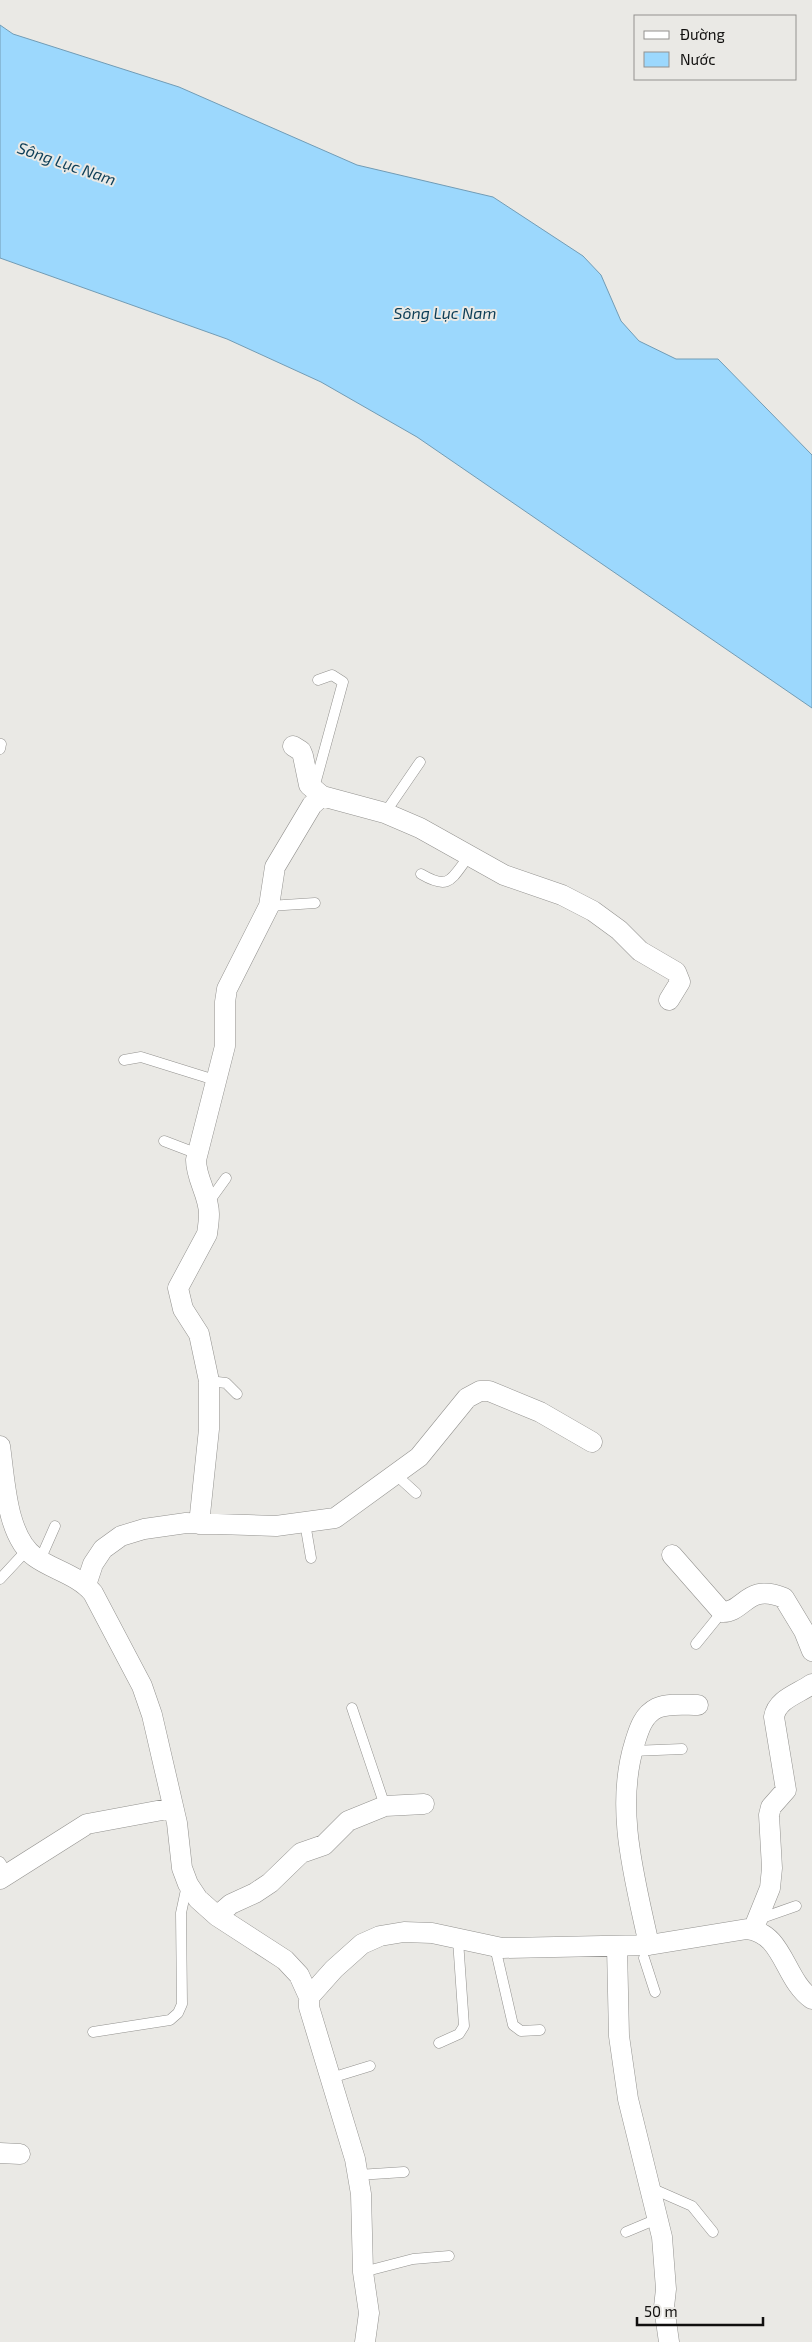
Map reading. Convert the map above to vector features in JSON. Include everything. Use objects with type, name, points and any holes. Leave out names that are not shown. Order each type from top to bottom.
[{"type":"street","points":[[293,746],[303,756],[308,782],[318,793],[385,813],[420,828],[504,875],[562,895],[593,911],[619,930],[640,951],[676,972],[680,982],[669,1000]]},
{"type":"street","points":[[199,1524],[209,1430],[209,1381],[199,1334],[183,1309],[178,1288],[207,1234],[209,1213],[196,1171],[196,1160],[218,1081],[225,1046],[225,1002],[228,989],[269,906],[275,867],[318,793]]},
{"type":"street","points":[[86,1585],[93,1564],[103,1549],[121,1536],[144,1529],[171,1524],[254,1527],[305,1523],[335,1518],[425,1452],[468,1398],[480,1391],[489,1391],[540,1412],[592,1442]]},
{"type":"street","points":[[0,1446],[16,1533],[34,1555],[86,1585],[93,1593],[142,1686],[152,1715],[173,1808],[182,1868],[188,1884],[198,1899],[217,1916],[285,1960],[299,1975],[309,1997],[309,2007],[358,2175],[363,2272],[369,2312],[365,2342]]},
{"type":"street","points":[[672,1555],[722,1612],[732,1609],[752,1596],[766,1592],[784,1598],[804,1632],[812,1651]]},
{"type":"street","points":[[756,1924],[770,1888],[772,1868],[768,1815],[771,1807],[786,1790],[774,1717],[775,1709],[781,1703],[812,1684]]},
{"type":"street","points":[[644,1950],[625,1804],[625,1786],[632,1751],[638,1732],[648,1714],[658,1708],[670,1705],[698,1705]]},
{"type":"street","points":[[217,1916],[231,1904],[270,1883],[301,1852],[324,1845],[348,1821],[385,1806],[424,1804]]},
{"type":"street","points":[[3,1872],[87,1824],[173,1808]]},
{"type":"street","points":[[309,1997],[362,1944],[380,1936],[404,1932],[432,1933],[495,1947],[617,1946],[644,1950],[756,1924]]},
{"type":"street","points":[[756,1924],[767,1935],[800,1987],[812,1999]]},
{"type":"street","points":[[617,1946],[620,2036],[628,2099],[662,2237],[666,2289],[664,2307],[669,2342]]},
{"type":"street","points":[[0,2153],[20,2154]]},
{"type":"lane","points":[[318,680],[332,675],[343,682],[318,793]]},
{"type":"lane","points":[[385,813],[420,762]]},
{"type":"lane","points":[[421,874],[437,884],[443,883],[451,878],[469,856]]},
{"type":"lane","points":[[269,906],[315,903]]},
{"type":"lane","points":[[124,1060],[141,1057],[218,1081]]},
{"type":"lane","points":[[164,1141],[198,1154]]},
{"type":"lane","points":[[207,1203],[226,1178]]},
{"type":"lane","points":[[209,1381],[226,1383],[237,1394]]},
{"type":"lane","points":[[395,1474],[416,1493]]},
{"type":"lane","points":[[305,1523],[311,1558]]},
{"type":"lane","points":[[0,1579],[34,1555],[55,1526]]},
{"type":"lane","points":[[696,1644],[722,1612]]},
{"type":"lane","points":[[352,1708],[385,1806]]},
{"type":"lane","points":[[632,1751],[682,1750]]},
{"type":"lane","points":[[93,2032],[170,2020],[178,2013],[182,2004],[181,1912],[188,1884]]},
{"type":"lane","points":[[756,1924],[796,1906]]},
{"type":"lane","points":[[439,2043],[459,2034],[464,2026],[458,1940]]},
{"type":"lane","points":[[495,1947],[513,2025],[521,2031],[540,2030]]},
{"type":"lane","points":[[644,1950],[655,1992]]},
{"type":"lane","points":[[331,2078],[370,2066]]},
{"type":"lane","points":[[358,2175],[404,2172]]},
{"type":"lane","points":[[651,2188],[692,2206],[713,2232]]},
{"type":"lane","points":[[626,2232],[657,2219]]},
{"type":"lane","points":[[363,2272],[413,2259],[449,2256]]},
{"type":"water","name":"Sông Lục Nam","points":[[0,25],[13,34],[179,87],[357,165],[493,197],[583,256],[601,275],[621,321],[639,341],[676,359],[718,359],[812,455],[812,708],[417,437],[321,382],[227,339],[0,258]]}]
